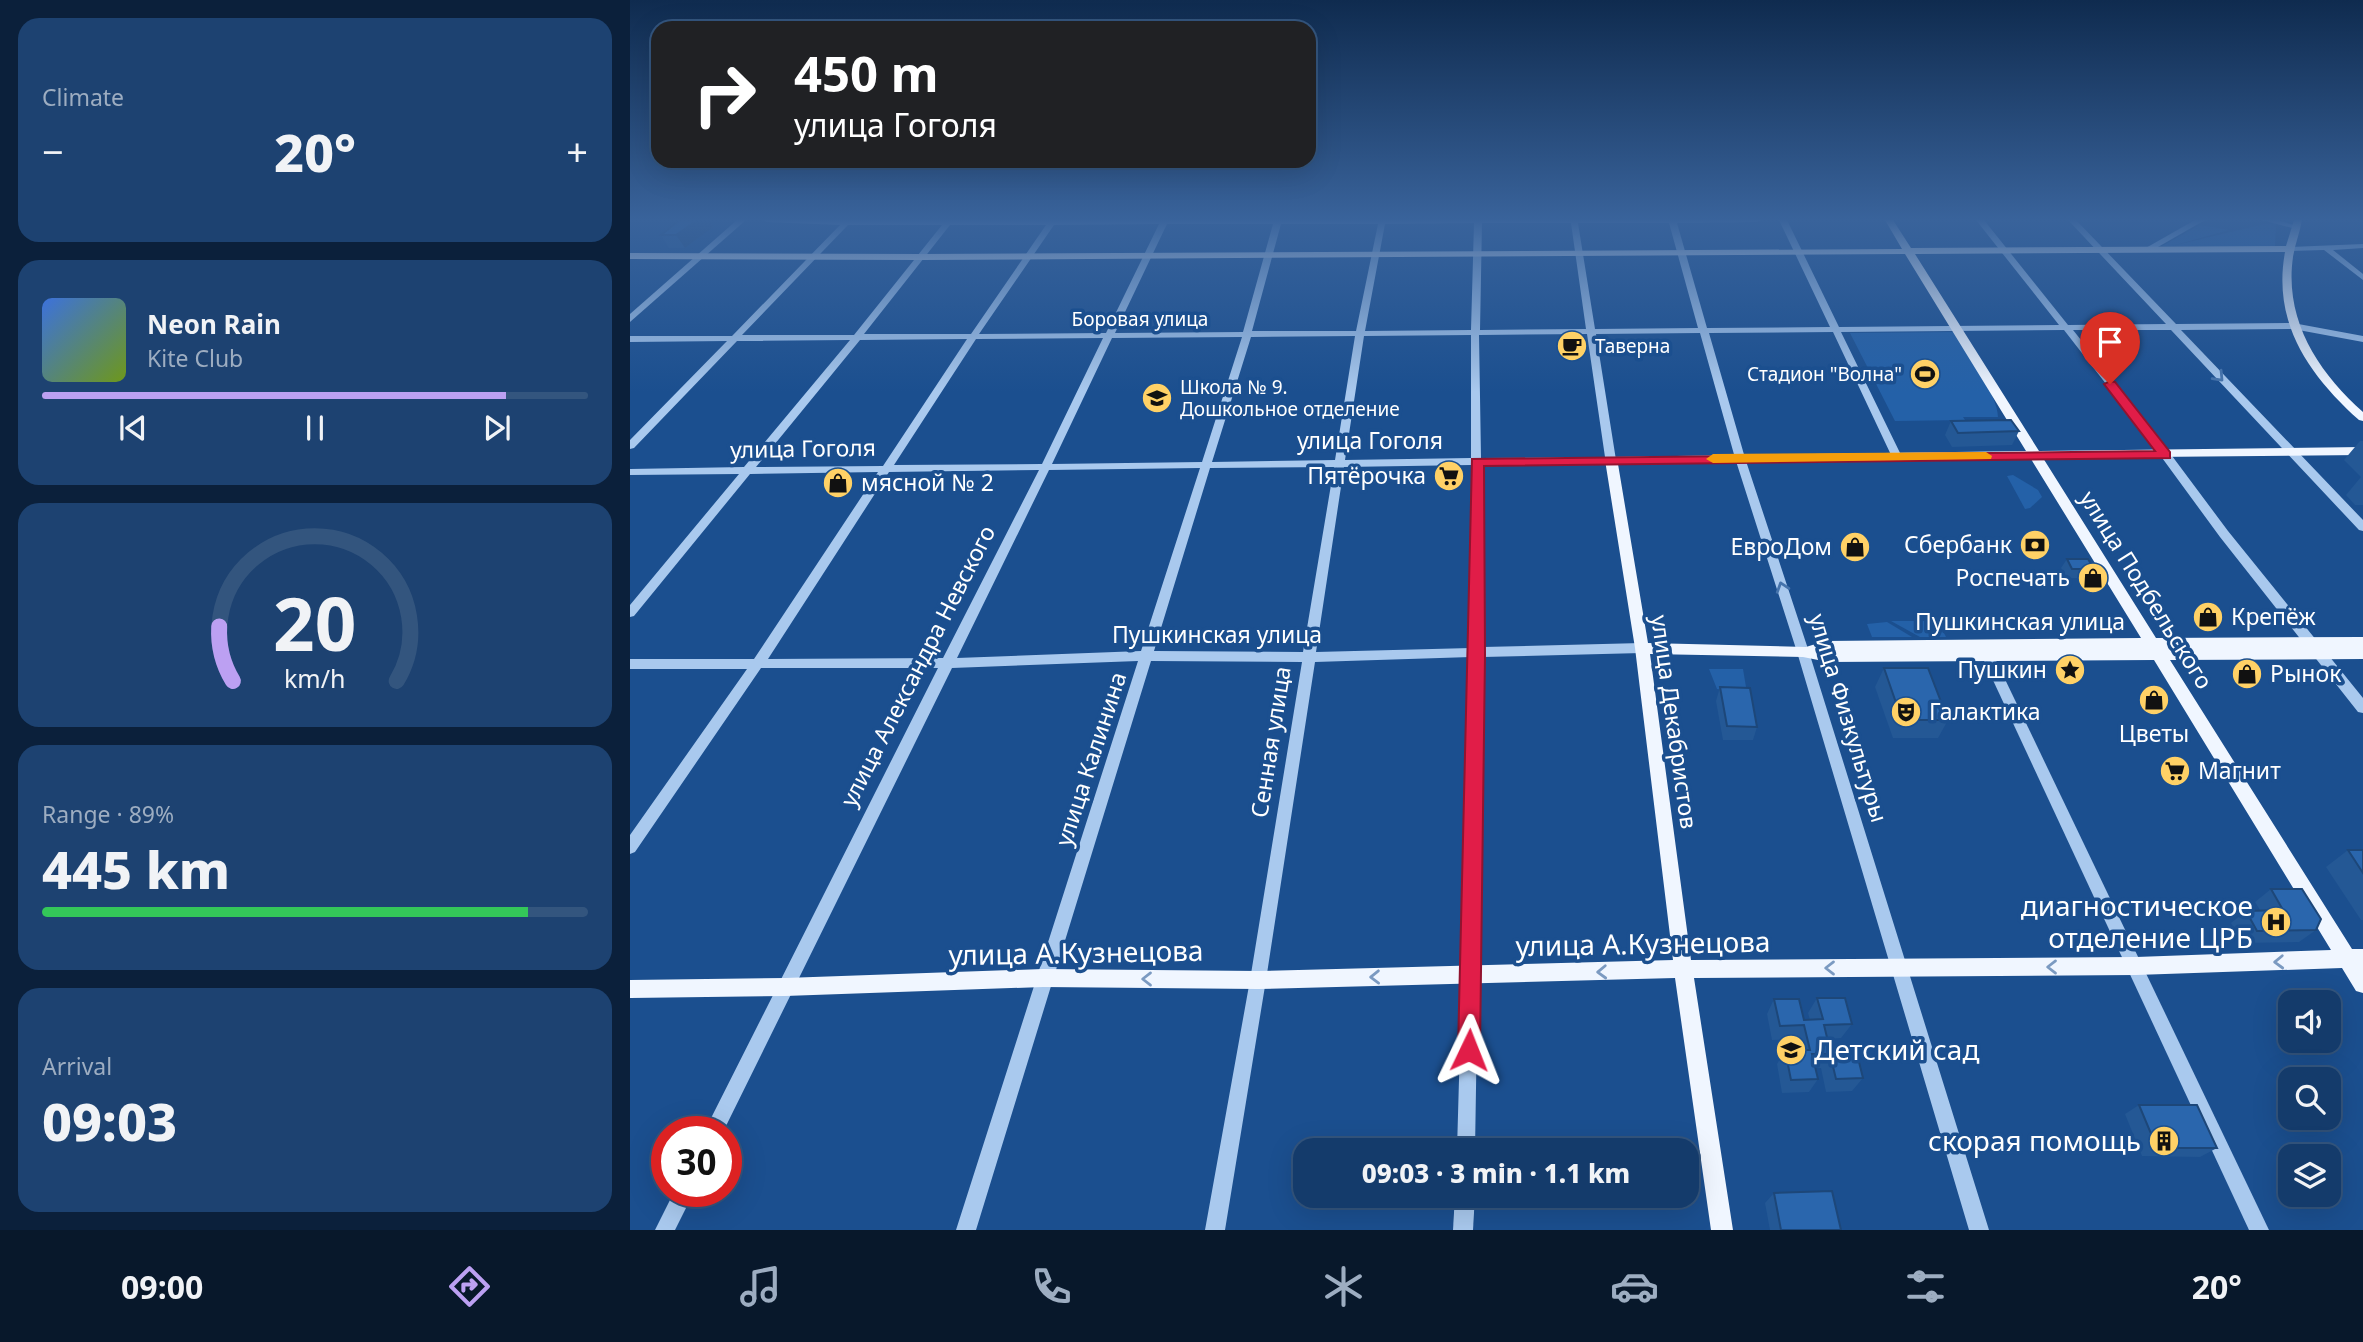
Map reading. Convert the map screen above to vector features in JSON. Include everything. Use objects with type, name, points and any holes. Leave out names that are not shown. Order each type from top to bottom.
[{"type":"main road","name":"улица Подбельского","points":[[1923,277],[2154,649],[2355,958],[2363,984]]},
{"type":"main road","points":[[2289,277],[2293,326],[2301,346],[2323,379],[2363,418]]},
{"type":"main road","name":"улица Гоголя","points":[[1611,460],[2363,451]]},
{"type":"main road","name":"улица Декабристов","points":[[1611,460],[1642,648],[1683,969],[1722,1230]]},
{"type":"main road","name":"Пушкинская улица","points":[[2316,648],[2363,642]]},
{"type":"main road","name":"Пушкинская улица","points":[[1642,648],[1803,652],[1828,656],[1984,650],[2316,648],[2363,653]]},
{"type":"main road","name":"улица А.Кузнецова","points":[[630,989],[785,987],[1043,978],[1258,979],[1683,969],[2136,967],[2355,958]]},
{"type":"street","points":[[630,320],[679,277]]},
{"type":"street","points":[[630,446],[794,277]]},
{"type":"street","points":[[630,613],[905,277]]},
{"type":"street","points":[[630,847],[759,662],[1015,277]]},
{"type":"street","name":"улица Александра Невского","points":[[721,1116],[1046,466],[1137,277]]},
{"type":"street","name":"улица Калинина","points":[[966,1230],[1263,277]]},
{"type":"street","name":"Сенная улица","points":[[1215,1230],[1371,277]]},
{"type":"street","points":[[1466,1138],[1477,654],[1477,277]]},
{"type":"street","name":"улица Декабристов","points":[[1582,277],[1611,460]]},
{"type":"street","name":"улица Физкультуры","points":[[1689,277],[1740,458],[1803,652],[1979,1230]]},
{"type":"street","points":[[1811,277],[1897,457]]},
{"type":"street","points":[[2025,277],[2363,709]]},
{"type":"street","points":[[2126,277],[2363,527]]},
{"type":"street","name":"Боровая улица","points":[[630,339],[2293,326],[2363,339]]},
{"type":"street","name":"улица Гоголя","points":[[630,472],[1611,460]]},
{"type":"street","name":"Пушкинская улица","points":[[630,664],[947,663],[1146,656],[1310,657],[1642,648]]},
{"type":"street","points":[[1984,650],[2259,1230]]},
{"type":"street","points":[[665,1230],[676,1207]]},
{"type":"street","points":[[1464,1230],[1465,1208]]},
{"type":"shaded area","name":"Стадион \"Волна\"","points":[[1954,332],[1993,397],[1998,417],[1895,421],[1850,333]]},
{"type":"shaded area","points":[[2013,475],[2038,490],[2042,497],[2030,508],[2025,509],[2007,476]]},
{"type":"shaded area","points":[[1891,621],[1938,621],[1946,637],[1920,637]]},
{"type":"shaded area","points":[[1887,622],[1912,637],[1872,637],[1867,624]]},
{"type":"shaded area","points":[[1709,669],[1743,669],[1747,693],[1717,689]]},
{"type":"building","points":[[2011,420],[2019,431],[1958,433],[1951,421]]},
{"type":"building","points":[[2067,559],[2088,559],[2094,569],[2072,569]]},
{"type":"building","points":[[1884,668],[1928,668],[1948,720],[1902,720]]},
{"type":"building","points":[[1720,687],[1750,688],[1757,727],[1727,726]]},
{"type":"building","points":[[2348,850],[2363,850],[2363,873]]},
{"type":"building","points":[[2271,889],[2302,889],[2321,919],[2316,930],[2257,931],[2246,911],[2283,910]]},
{"type":"building","points":[[1817,998],[1845,998],[1852,1024],[1824,1025],[1830,1050],[1856,1050],[1863,1078],[1836,1079],[1830,1054],[1812,1054],[1818,1079],[1791,1080],[1785,1050],[1810,1050],[1804,1025],[1780,1026],[1774,999],[1799,999],[1804,1020],[1823,1019]]},
{"type":"building","points":[[2139,1105],[2197,1105],[2217,1148],[2157,1148]]},
{"type":"building","points":[[1832,1191],[1841,1230],[1781,1230],[1774,1193]]},
{"type":"slow traffic","points":[[1713,459],[1986,456]]},
{"type":"place","name":"Таверна","points":[[1572,346]]},
{"type":"place","name":"Стадион \"Волна\"","points":[[1925,374]]},
{"type":"place","name":"Школа № 9. Дошкольное отделение","points":[[1157,398]]},
{"type":"place","name":"Пятёрочка","points":[[1449,476]]},
{"type":"place","name":"мясной № 2","points":[[838,483]]},
{"type":"place","name":"Сбербанк","points":[[2035,545]]},
{"type":"place","name":"ЕвроДом","points":[[1855,547]]},
{"type":"place","name":"Роспечать","points":[[2093,578]]},
{"type":"place","name":"Крепёж","points":[[2208,617]]},
{"type":"place","name":"Пушкин","points":[[2070,670]]},
{"type":"place","name":"Рынок","points":[[2247,674]]},
{"type":"place","name":"Цветы","points":[[2154,700]]},
{"type":"place","name":"Галактика","points":[[1906,712]]},
{"type":"place","name":"Магнит","points":[[2175,771]]},
{"type":"place","name":"диагностическое отделение ЦРБ","points":[[2276,922]]},
{"type":"place","name":"Детский сад","points":[[1791,1050]]},
{"type":"place","name":"скорая помощь","points":[[2164,1141]]},
{"type":"route","points":[[1469,1050],[1477,654],[1477,462],[2165,455],[2110,384]]}]
